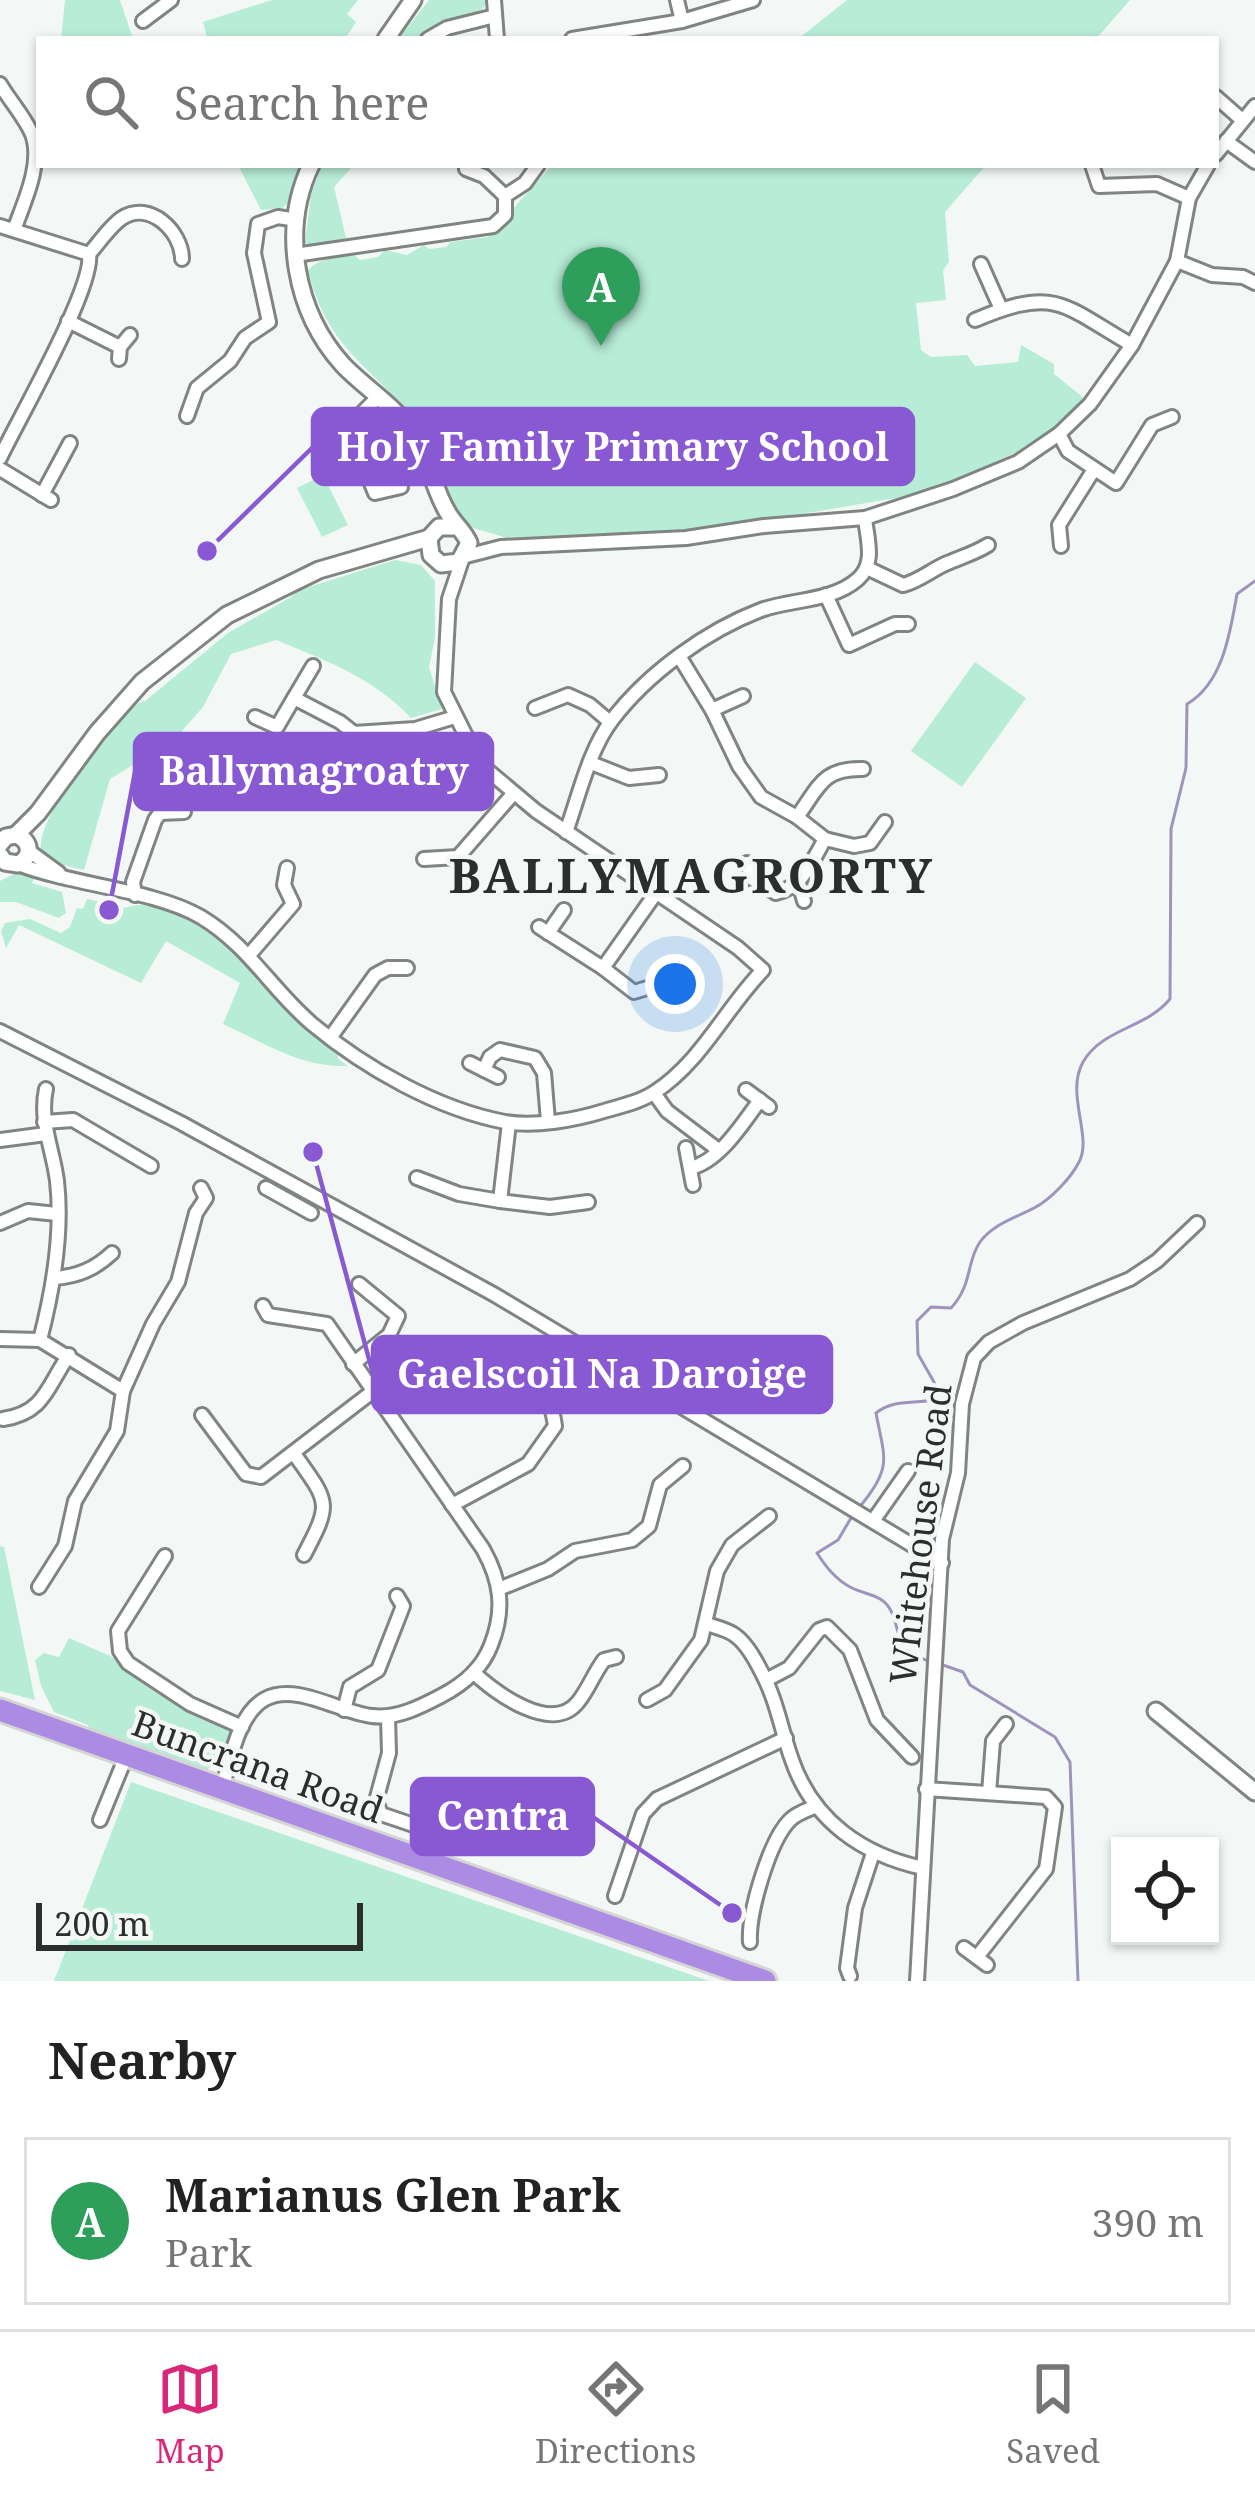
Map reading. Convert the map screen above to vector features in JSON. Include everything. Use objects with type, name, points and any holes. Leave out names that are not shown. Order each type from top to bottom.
[{"type":"highway","name":"Buncrana Road","points":[[0,1710],[765,1981]]},
{"type":"street","points":[[143,21],[171,0]]},
{"type":"street","points":[[388,36],[413,0]]},
{"type":"street","points":[[494,0],[497,36]]},
{"type":"street","points":[[677,0],[682,21]]},
{"type":"street","points":[[590,36],[682,21],[752,0]]},
{"type":"street","points":[[449,33],[496,16]]},
{"type":"street","points":[[0,84],[36,139],[29,186],[7,228],[89,254]]},
{"type":"street","points":[[1219,100],[1241,119]]},
{"type":"street","points":[[1219,150],[1255,106]]},
{"type":"street","points":[[1226,141],[1255,162]]},
{"type":"street","points":[[310,168],[297,220],[296,254],[305,302],[340,362],[410,429],[430,464],[440,496],[460,529],[469,544],[448,599],[444,692],[480,764],[513,794],[763,970],[689,1064],[654,1093],[584,1117],[509,1123],[414,1090],[330,1038],[299,1013],[250,954],[198,915],[65,878],[10,849],[97,733],[142,682],[227,615],[319,570],[399,550],[445,525],[460,529],[501,548]]},
{"type":"street","points":[[505,196],[525,183],[536,168]]},
{"type":"street","points":[[1093,168],[1099,186],[1156,184],[1189,198]]},
{"type":"street","points":[[399,550],[451,565],[501,548],[686,538],[865,518],[991,475],[1059,434],[1090,404],[1132,345],[1177,261],[1189,198],[1206,168]]},
{"type":"street","points":[[296,254],[493,226],[505,215],[505,196],[484,176],[466,169]]},
{"type":"street","points":[[89,254],[122,218],[138,213],[161,220],[186,251]]},
{"type":"street","points":[[186,419],[197,388],[230,361],[245,338],[269,322],[254,253],[258,224],[278,217],[297,220]]},
{"type":"street","points":[[0,458],[68,321],[92,265],[89,254]]},
{"type":"street","points":[[1177,261],[1212,275],[1244,277],[1255,284]]},
{"type":"street","points":[[981,264],[1001,309]]},
{"type":"street","points":[[975,320],[1034,299],[1055,302],[1132,345]]},
{"type":"street","points":[[68,321],[123,347]]},
{"type":"street","points":[[378,397],[348,427],[375,493],[401,487]]},
{"type":"street","points":[[1059,434],[1068,451],[1116,483],[1152,425],[1172,417]]},
{"type":"street","points":[[0,469],[47,498],[68,448],[79,460]]},
{"type":"street","points":[[1061,546],[1059,525],[1094,471]]},
{"type":"street","points":[[440,496],[431,535],[448,599]]},
{"type":"street","points":[[566,832],[610,722],[679,656],[761,610],[826,595],[853,583],[867,568],[865,518]]},
{"type":"street","points":[[867,568],[903,585],[988,545]]},
{"type":"street","points":[[826,595],[850,645],[908,624]]},
{"type":"street","points":[[679,656],[739,766],[761,796],[824,839],[871,843],[885,822]]},
{"type":"street","points":[[255,717],[277,728],[313,666]]},
{"type":"street","points":[[535,707],[568,695],[610,722]]},
{"type":"street","points":[[712,710],[743,696]]},
{"type":"street","points":[[294,698],[354,733],[416,729],[455,717]]},
{"type":"street","points":[[347,766],[354,733]]},
{"type":"street","points":[[591,763],[629,778],[659,775]]},
{"type":"street","points":[[797,817],[824,778],[842,768],[863,769]]},
{"type":"street","points":[[424,860],[458,856],[513,794]]},
{"type":"street","points":[[135,896],[133,882],[154,820],[160,813],[184,812]]},
{"type":"street","points":[[747,863],[751,878],[776,893],[789,890],[799,883],[824,839]]},
{"type":"street","points":[[250,954],[293,904],[284,885],[287,868]]},
{"type":"street","points":[[799,883],[804,901]]},
{"type":"street","points":[[603,968],[656,893]]},
{"type":"street","points":[[564,910],[543,930],[634,992],[660,983]]},
{"type":"street","points":[[330,1038],[375,975],[388,968],[407,968]]},
{"type":"street","points":[[0,1031],[181,1124],[287,1191],[496,1295],[942,1563]]},
{"type":"street","points":[[484,1070],[500,1050],[536,1058],[544,1073],[548,1121]]},
{"type":"street","points":[[470,1063],[498,1077]]},
{"type":"street","points":[[40,1340],[55,1278],[57,1214],[57,1185],[45,1128],[46,1089]]},
{"type":"street","points":[[690,1168],[701,1165],[764,1104],[746,1090]]},
{"type":"street","points":[[654,1093],[667,1111],[717,1149]]},
{"type":"street","points":[[0,1140],[73,1120],[152,1166]]},
{"type":"street","points":[[500,1202],[509,1123]]},
{"type":"street","points":[[686,1148],[693,1185]]},
{"type":"street","points":[[417,1178],[460,1195],[500,1202],[550,1207],[588,1202]]},
{"type":"street","points":[[40,1587],[65,1546],[75,1501],[117,1431],[123,1391],[178,1282],[196,1213],[206,1198],[201,1188]]},
{"type":"street","points":[[266,1188],[287,1191],[311,1213]]},
{"type":"street","points":[[0,1223],[28,1211],[57,1214]]},
{"type":"street","name":"Whitehouse Road","points":[[917,1981],[941,1539],[958,1473],[962,1404],[974,1358],[988,1342],[1023,1323],[1130,1279],[1197,1223]]},
{"type":"street","points":[[55,1278],[98,1266],[112,1253]]},
{"type":"street","points":[[352,1364],[388,1335],[398,1316],[359,1284]]},
{"type":"street","points":[[222,1788],[242,1727],[266,1698],[290,1694],[388,1717],[434,1700],[474,1673],[493,1642],[501,1588],[452,1505],[327,1324],[268,1315],[262,1306]]},
{"type":"street","points":[[0,1340],[40,1340],[123,1391]]},
{"type":"street","points":[[3,1419],[26,1416],[46,1394],[69,1355]]},
{"type":"street","points":[[452,1505],[528,1463],[554,1426],[551,1400],[535,1382],[498,1371]]},
{"type":"street","points":[[202,1415],[246,1474],[261,1478],[372,1392]]},
{"type":"street","points":[[295,1455],[323,1498],[324,1517],[304,1555]]},
{"type":"street","points":[[501,1588],[548,1569],[574,1551],[632,1540],[649,1526],[660,1484],[683,1466]]},
{"type":"street","points":[[873,1521],[908,1471]]},
{"type":"street","points":[[647,1700],[665,1690],[700,1640],[717,1571],[732,1545],[769,1516]]},
{"type":"street","points":[[165,1556],[118,1631],[120,1651],[128,1663],[190,1704],[242,1727]]},
{"type":"street","points":[[344,1710],[350,1687],[378,1670],[404,1606],[398,1595]]},
{"type":"street","points":[[707,1624],[733,1634],[766,1680],[796,1769],[817,1806],[835,1826],[873,1853],[923,1868]]},
{"type":"street","points":[[766,1680],[789,1668],[813,1636],[827,1627],[850,1650],[877,1720],[912,1756]]},
{"type":"street","points":[[474,1673],[523,1707],[558,1714],[576,1706],[604,1660],[616,1657]]},
{"type":"street","points":[[1156,1711],[1255,1792]]},
{"type":"street","points":[[388,1717],[389,1753],[376,1801],[384,1817],[440,1834],[452,1826],[466,1792]]},
{"type":"street","points":[[989,1793],[993,1741],[1006,1724]]},
{"type":"street","points":[[616,1896],[643,1814],[658,1799],[786,1738]]},
{"type":"street","points":[[100,1820],[127,1754]]},
{"type":"street","points":[[926,1789],[1046,1797],[1055,1807],[1046,1869],[976,1957]]},
{"type":"street","points":[[751,1942],[748,1922],[776,1843],[794,1816],[817,1806]]},
{"type":"street","points":[[850,1976],[855,1908],[873,1853]]},
{"type":"green space","points":[[65,0],[120,0],[132,36],[61,36]]},
{"type":"green space","points":[[272,0],[358,0],[347,14],[356,22],[347,36],[207,36],[203,22]]},
{"type":"green space","points":[[429,0],[487,0],[484,8],[450,19],[424,36],[400,36]]},
{"type":"green space","points":[[847,0],[1130,0],[1099,36],[802,36]]},
{"type":"green space","points":[[240,168],[298,168],[287,204],[261,210]]},
{"type":"green space","points":[[321,168],[351,168],[334,187],[347,242],[305,242],[311,195]]},
{"type":"green space","points":[[549,168],[983,168],[945,212],[946,300],[916,303],[921,350],[931,357],[967,355],[975,366],[1018,362],[1021,345],[1054,364],[1054,374],[1084,398],[1051,433],[939,487],[684,534],[525,543],[463,525],[421,431],[340,339],[317,299],[308,271],[335,258],[354,255],[360,260],[378,257],[385,250],[407,255],[424,245],[447,247],[450,242],[488,237]]},
{"type":"green space","points":[[323,475],[348,525],[322,537],[297,488]]},
{"type":"green space","points":[[395,560],[421,565],[435,581],[435,638],[429,667],[442,709],[411,718],[365,681],[276,640],[231,654],[203,707],[175,739],[110,779],[84,870],[54,863],[41,853],[42,837],[60,797],[131,706],[145,701],[228,633],[296,591]]},
{"type":"green space","points":[[975,662],[1026,698],[962,787],[911,751]]},
{"type":"green space","points":[[16,873],[62,892],[66,913],[59,918],[16,902],[0,902],[0,881]]},
{"type":"green space","points":[[87,899],[101,902],[106,912],[149,905],[202,925],[250,964],[348,1066],[299,1059],[223,1024],[240,983],[166,941],[141,983],[19,925],[6,948],[1,931],[5,923],[30,919],[61,933]]},
{"type":"green space","points":[[0,1546],[4,1547],[35,1700],[0,1691]]},
{"type":"green space","points":[[69,1638],[110,1656],[230,1726],[232,1733],[216,1764],[205,1771],[191,1767],[92,1734],[88,1725],[54,1712],[35,1660],[44,1653],[59,1657]]},
{"type":"green space","points":[[131,1782],[709,1981],[54,1981]]},
{"type":"waterway","points":[[862,1504],[884,1461],[876,1413],[898,1404],[937,1399],[934,1382],[918,1354],[917,1321],[931,1307],[951,1308],[985,1236],[1040,1204],[1071,1175],[1082,1152],[1077,1088],[1083,1062],[1102,1042],[1149,1017],[1170,999],[1171,829],[1186,768],[1187,704],[1217,670],[1237,594],[1255,581]]},
{"type":"waterway","points":[[851,1518],[838,1540],[817,1553],[841,1581],[884,1602],[904,1650],[930,1662]]},
{"type":"waterway","points":[[940,1664],[963,1672],[970,1685],[1055,1737],[1070,1762],[1078,1981]]},
{"type":"place","name":"Marianus Glen Park","points":[[601,346]]},
{"type":"place","name":"Holy Family Primary School","points":[[207,551]]},
{"type":"place","name":"Ballymagroatry","points":[[109,910]]},
{"type":"place","name":"Gaelscoil Na Daroige","points":[[313,1152]]},
{"type":"place","name":"Centra","points":[[732,1913]]},
{"type":"district","name":"BALLYMAGRORTY","points":[[692,874]]}]
